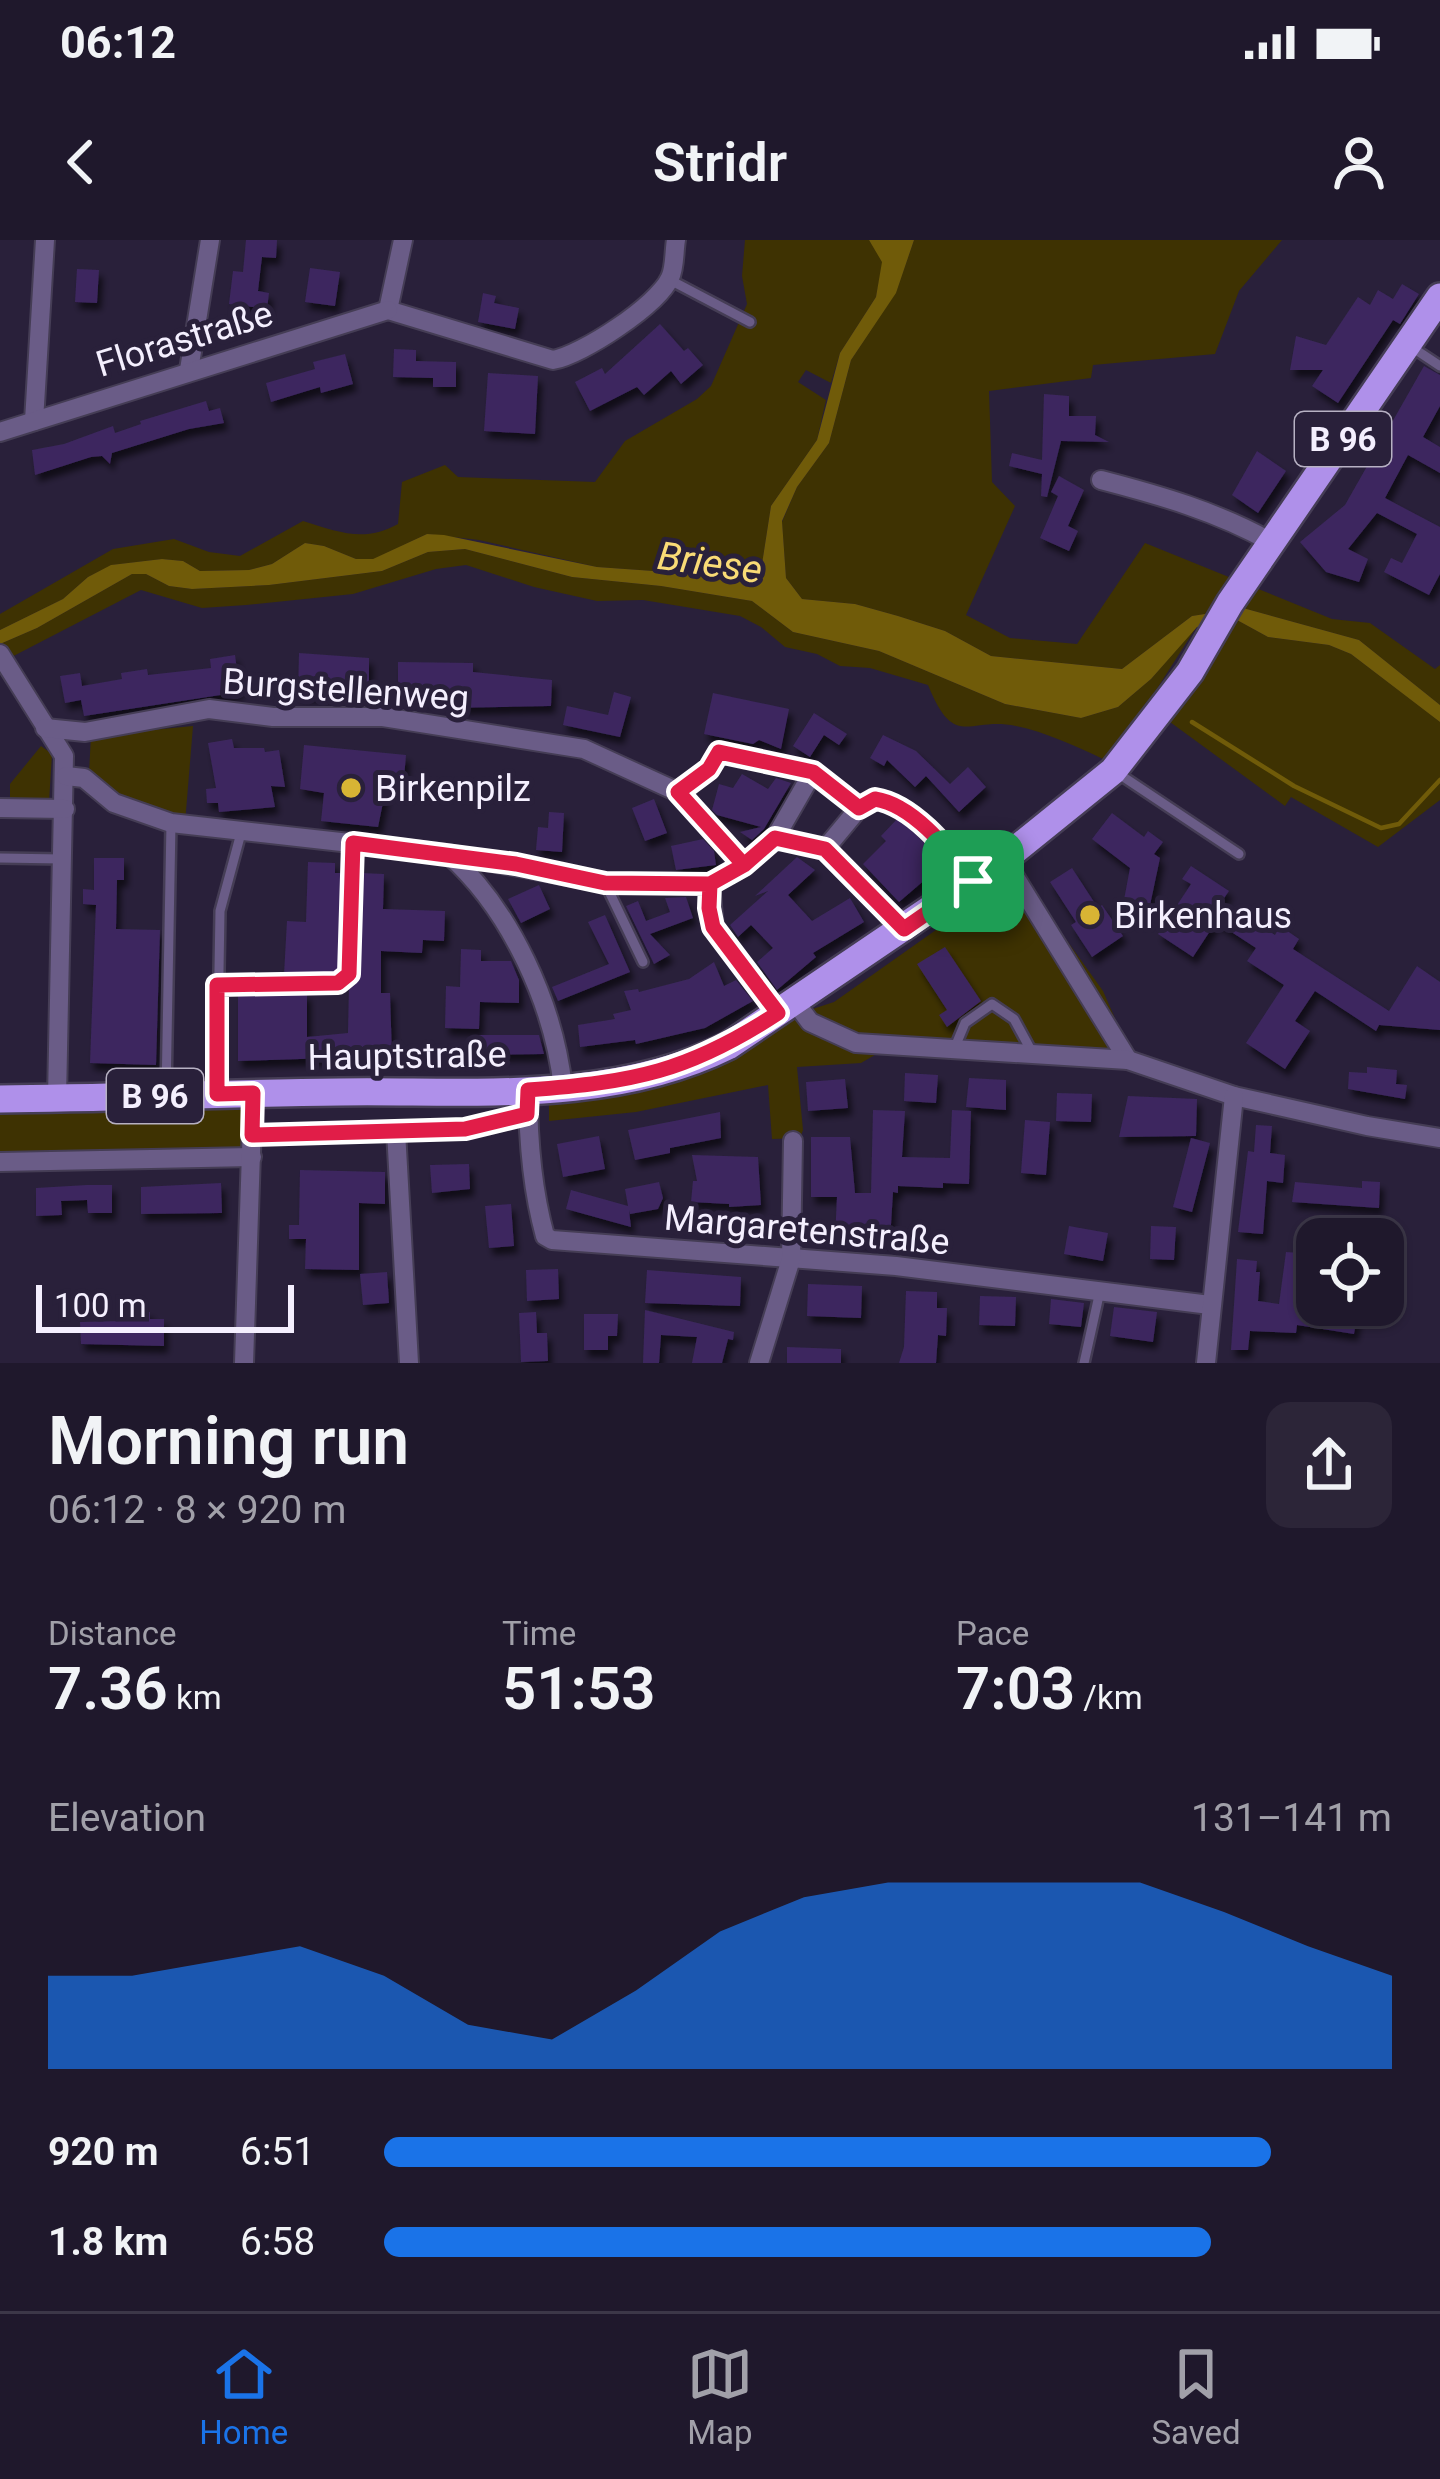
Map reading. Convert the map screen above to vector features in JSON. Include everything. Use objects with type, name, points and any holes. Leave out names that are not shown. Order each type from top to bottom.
[{"type":"main road","name":"Hauptstraße","points":[[0,1099],[253,1093],[528,1102],[563,1088],[642,1076],[728,1046],[973,881],[1113,771],[1178,688],[1271,542],[1440,297]]},
{"type":"street","points":[[34,421],[45,240]]},
{"type":"street","points":[[189,370],[210,240]]},
{"type":"street","points":[[403,240],[388,310],[553,360],[600,340],[670,280],[676,240]]},
{"type":"street","name":"Florastraße","points":[[0,432],[388,310]]},
{"type":"street","points":[[1101,480],[1156,494],[1243,526],[1271,542]]},
{"type":"street","points":[[0,654],[64,756],[57,1098]]},
{"type":"street","name":"Burgstellenweg","points":[[45,728],[85,732],[209,709],[274,717],[383,717],[584,749],[678,792],[744,865]]},
{"type":"street","points":[[678,792],[709,769],[719,752],[813,772],[859,808],[825,849]]},
{"type":"street","points":[[66,776],[84,778],[114,803],[171,823],[448,854],[605,883],[710,884],[744,865],[775,838],[813,772]]},
{"type":"street","points":[[0,808],[65,809]]},
{"type":"street","points":[[775,838],[825,849],[904,929]]},
{"type":"street","points":[[448,854],[472,879],[522,954],[556,1036],[563,1088]]},
{"type":"street","points":[[1015,877],[1128,1060]]},
{"type":"street","points":[[710,884],[713,927],[786,1008],[847,1041],[1128,1060],[1234,1096],[1440,1138]]},
{"type":"street","points":[[244,1363],[253,1093]]},
{"type":"street","points":[[1206,1363],[1234,1096]]},
{"type":"street","name":"Hauptstraße","points":[[252,1135],[481,1127],[528,1102]]},
{"type":"street","name":"Margaretenstraße","points":[[528,1102],[541,1219],[545,1236],[552,1240],[896,1266],[1210,1305]]},
{"type":"street","points":[[396,1131],[409,1363]]},
{"type":"street","points":[[759,1363],[791,1259],[793,1141]]},
{"type":"street","points":[[0,1162],[251,1157]]},
{"type":"lane","points":[[670,280],[750,322]]},
{"type":"lane","points":[[1408,346],[1440,366]]},
{"type":"lane","points":[[1113,771],[1239,854]]},
{"type":"lane","points":[[859,808],[875,799],[890,801],[938,840],[973,881]]},
{"type":"lane","points":[[166,1096],[171,823]]},
{"type":"lane","points":[[217,1094],[220,911],[242,831]]},
{"type":"lane","points":[[217,985],[346,980],[353,843]]},
{"type":"lane","points":[[0,858],[62,859]]},
{"type":"lane","points":[[605,883],[643,962]]},
{"type":"lane","points":[[955,1048],[965,1023],[992,1004],[1014,1019],[1033,1054]]},
{"type":"lane","points":[[1084,1363],[1100,1291]]},
{"type":"shaded area","points":[[745,240],[869,240],[883,261],[876,297],[840,353],[831,383],[806,370],[798,382],[826,400],[817,440],[771,506],[754,584],[710,575],[597,567],[479,540],[427,534],[374,559],[356,559],[305,543],[272,564],[249,570],[200,571],[183,561],[162,559],[112,565],[88,577],[63,599],[0,630],[0,614],[113,549],[174,539],[209,552],[240,556],[303,521],[351,534],[386,530],[398,524],[402,482],[445,465],[458,477],[595,482],[625,441],[711,386],[747,304],[742,276]]},
{"type":"shaded area","points":[[869,240],[914,240],[896,293],[851,360],[829,443],[797,487],[782,521],[786,578],[802,599],[855,604],[898,616],[945,631],[991,656],[1122,669],[1192,616],[1243,608],[1359,640],[1440,705],[1440,722],[1351,654],[1329,645],[1268,637],[1237,620],[1197,627],[1151,679],[1118,707],[1081,718],[1005,704],[879,651],[793,632],[752,601],[572,577],[465,549],[428,552],[382,571],[269,585],[192,589],[132,574],[0,644],[0,630],[63,599],[111,565],[162,559],[183,561],[200,571],[249,570],[272,564],[305,543],[356,559],[373,559],[427,534],[444,535],[597,567],[710,575],[754,584],[771,506],[817,440],[840,353],[876,297],[882,262]]},
{"type":"shaded area","points":[[914,240],[1282,240],[1239,291],[1215,354],[1093,365],[1091,378],[989,391],[992,482],[1015,506],[966,615],[1010,638],[1077,644],[1145,543],[1332,619],[1370,623],[1435,669],[1440,665],[1440,705],[1359,640],[1243,608],[1192,616],[1122,669],[991,656],[945,631],[898,616],[855,604],[802,599],[786,578],[782,522],[797,487],[829,443],[851,360],[896,292]]},
{"type":"shaded area","points":[[465,549],[572,577],[752,601],[793,632],[879,651],[1005,704],[1081,718],[1118,707],[1151,679],[1197,626],[1144,709],[1103,759],[1016,726],[955,724],[946,718],[928,685],[870,668],[840,666],[817,654],[785,647],[740,616],[643,600],[597,601],[466,565],[353,594],[246,605],[202,608],[141,590],[0,663],[0,644],[132,574],[192,589],[269,585],[382,571],[428,552]]},
{"type":"shaded area","points":[[1237,620],[1268,637],[1329,645],[1351,654],[1440,722],[1440,800],[1378,847],[1291,797],[1285,806],[1170,722]]},
{"type":"shaded area","points":[[193,726],[185,823],[126,802],[89,773],[91,736]]},
{"type":"shaded area","points":[[41,746],[52,754],[49,802],[10,800],[10,784]]},
{"type":"shaded area","points":[[1018,872],[1103,991],[1132,1057],[880,1052],[861,1063],[797,1067],[800,1138],[772,1139],[768,1085],[636,1112],[549,1121],[549,1095],[834,1002]]},
{"type":"shaded area","points":[[246,1102],[244,1165],[0,1170],[0,1106]]},
{"type":"building","points":[[246,240],[277,240],[276,258],[262,257],[258,291],[269,293],[267,309],[229,304],[233,271],[243,272]]},
{"type":"building","points":[[310,268],[340,272],[335,306],[305,302]]},
{"type":"building","points":[[77,269],[99,270],[97,303],[75,302]]},
{"type":"building","points":[[1402,284],[1419,294],[1400,324],[1393,320],[1338,403],[1312,386],[1323,370],[1290,370],[1296,336],[1326,345],[1358,297],[1370,305],[1378,290],[1393,299]]},
{"type":"building","points":[[483,293],[496,296],[494,303],[519,308],[515,329],[478,322]]},
{"type":"building","points":[[660,324],[703,365],[681,384],[671,371],[644,395],[637,387],[590,411],[575,382],[602,368],[605,374]]},
{"type":"building","points":[[394,349],[416,350],[416,361],[456,362],[456,387],[433,387],[433,378],[393,377]]},
{"type":"building","points":[[345,354],[353,384],[321,393],[320,387],[271,402],[266,383],[315,369],[313,362]]},
{"type":"building","points":[[1424,366],[1440,375],[1440,406],[1423,437],[1440,447],[1440,473],[1408,455],[1385,498],[1440,527],[1440,574],[1429,595],[1384,572],[1391,558],[1402,563],[1417,534],[1377,513],[1348,549],[1368,559],[1359,582],[1326,572],[1300,542],[1345,505]]},
{"type":"building","points":[[488,373],[538,376],[535,434],[484,431]]},
{"type":"building","points":[[1044,394],[1069,396],[1069,416],[1096,416],[1095,435],[1109,442],[1061,441],[1047,497],[1041,496],[1042,474],[1009,466],[1012,453],[1042,460]]},
{"type":"building","points":[[206,401],[209,411],[220,408],[224,423],[112,453],[110,464],[102,456],[91,457],[35,475],[32,450],[113,426],[115,433]]},
{"type":"building","points":[[1257,451],[1286,471],[1258,513],[1232,495]]},
{"type":"building","points":[[1059,476],[1084,490],[1068,526],[1078,531],[1069,551],[1040,538],[1058,496],[1051,492]]},
{"type":"building","points":[[299,653],[369,658],[369,696],[298,695]]},
{"type":"building","points":[[235,655],[240,692],[84,716],[81,700],[65,703],[60,676],[80,673],[82,686],[147,669],[148,675],[211,668],[210,659]]},
{"type":"building","points":[[398,662],[473,663],[473,672],[552,680],[551,706],[445,708],[445,699],[398,698]]},
{"type":"building","points":[[614,692],[631,697],[620,737],[563,725],[567,706],[608,715]]},
{"type":"building","points":[[713,693],[789,709],[781,749],[759,740],[753,744],[704,734]]},
{"type":"building","points":[[814,713],[847,734],[839,745],[824,735],[810,757],[793,746]]},
{"type":"building","points":[[883,735],[916,751],[950,784],[968,767],[986,787],[959,812],[926,776],[915,787],[887,760],[884,766],[870,758]]},
{"type":"building","points":[[232,739],[234,748],[279,750],[285,787],[271,786],[275,807],[219,812],[218,803],[207,803],[206,789],[216,788],[208,743]]},
{"type":"building","points":[[304,745],[406,755],[403,789],[386,788],[378,827],[321,821],[324,793],[300,789]]},
{"type":"building","points":[[742,774],[768,789],[776,778],[791,783],[764,829],[752,840],[740,832],[761,827],[712,810],[719,784],[733,788]]},
{"type":"building","points":[[654,799],[667,833],[645,841],[632,808]]},
{"type":"building","points":[[549,812],[564,813],[562,852],[536,850],[538,827],[548,828]]},
{"type":"building","points":[[1112,813],[1144,837],[1148,831],[1163,842],[1154,854],[1160,858],[1149,910],[1123,905],[1130,868],[1092,839]]},
{"type":"building","points":[[898,818],[951,868],[940,879],[934,872],[899,902],[863,864],[886,841],[881,836]]},
{"type":"building","points":[[703,839],[714,851],[716,865],[676,870],[671,846]]},
{"type":"building","points":[[797,857],[815,870],[788,895],[812,921],[850,898],[864,922],[813,953],[816,957],[777,990],[757,962],[773,948],[751,925],[738,937],[730,925]]},
{"type":"building","points":[[94,858],[124,858],[124,880],[117,880],[116,929],[160,930],[156,1065],[90,1063],[96,905],[83,904],[83,889],[94,890]]},
{"type":"building","points":[[308,862],[335,863],[335,873],[343,873],[340,970],[284,975],[287,921],[306,922]]},
{"type":"building","points":[[1191,866],[1229,891],[1222,901],[1275,935],[1280,926],[1299,939],[1293,949],[1389,1011],[1417,966],[1440,982],[1440,1030],[1379,1025],[1376,1031],[1315,991],[1295,1021],[1310,1031],[1285,1069],[1246,1043],[1284,985],[1247,961],[1256,948],[1216,922],[1193,957],[1158,934],[1191,884],[1182,879]]},
{"type":"building","name":"Birkenhaus","points":[[1072,868],[1123,936],[1092,957],[1050,882]]},
{"type":"building","points":[[361,873],[384,874],[383,909],[445,911],[444,941],[423,940],[422,953],[381,951],[381,993],[390,993],[392,1056],[238,1061],[238,994],[307,993],[307,1037],[348,1033],[349,985],[358,974]]},
{"type":"building","points":[[539,885],[550,909],[521,923],[508,899]]},
{"type":"building","points":[[686,897],[693,918],[650,934],[670,955],[654,964],[626,906],[638,901],[646,921],[670,912],[665,898]]},
{"type":"building","points":[[605,915],[630,972],[558,1001],[552,987],[609,964],[588,922]]},
{"type":"building","points":[[945,947],[981,1001],[947,1027],[939,1015],[947,1010],[917,964]]},
{"type":"building","points":[[461,949],[481,950],[481,961],[511,961],[519,980],[519,1003],[480,1002],[479,1029],[445,1028],[446,986],[460,987]]},
{"type":"building","points":[[714,962],[724,986],[736,980],[753,1001],[705,1028],[636,1044],[635,1040],[580,1047],[578,1025],[615,1019],[613,1014],[631,1010],[624,991],[639,992],[689,979]]},
{"type":"building","points":[[477,1035],[539,1035],[544,1054],[477,1055]]},
{"type":"building","points":[[1367,1067],[1397,1070],[1396,1084],[1407,1085],[1405,1099],[1348,1089],[1349,1072],[1367,1073]]},
{"type":"building","points":[[905,1073],[938,1075],[936,1103],[904,1101]]},
{"type":"building","points":[[969,1078],[1006,1080],[1006,1110],[966,1107]]},
{"type":"building","points":[[845,1079],[848,1108],[808,1111],[806,1082]]},
{"type":"building","points":[[1057,1093],[1092,1094],[1091,1122],[1056,1121]]},
{"type":"building","points":[[1128,1096],[1197,1099],[1196,1136],[1119,1137]]},
{"type":"building","points":[[873,1110],[905,1111],[902,1157],[950,1158],[952,1110],[971,1111],[969,1184],[898,1186],[898,1193],[893,1192],[890,1241],[835,1238],[837,1197],[811,1197],[811,1137],[850,1137],[855,1193],[871,1193]]},
{"type":"building","points":[[720,1112],[721,1138],[635,1160],[628,1130]]},
{"type":"building","points":[[1025,1120],[1050,1122],[1046,1175],[1021,1173]]},
{"type":"building","points":[[1256,1125],[1272,1126],[1270,1153],[1285,1155],[1283,1183],[1267,1181],[1263,1234],[1238,1232]]},
{"type":"building","points":[[599,1136],[605,1169],[563,1177],[557,1144]]},
{"type":"building","points":[[1191,1138],[1210,1143],[1192,1212],[1173,1207]]},
{"type":"building","points":[[692,1155],[758,1157],[761,1205],[691,1202],[693,1181],[697,1181]]},
{"type":"building","points":[[469,1164],[470,1189],[432,1193],[430,1165]]},
{"type":"building","points":[[300,1170],[385,1172],[385,1204],[359,1203],[359,1270],[305,1269],[306,1239],[289,1239],[289,1225],[299,1225]]},
{"type":"building","points":[[1362,1181],[1380,1182],[1379,1208],[1292,1202],[1295,1182],[1362,1188]]},
{"type":"building","points":[[659,1182],[663,1198],[658,1209],[630,1214],[629,1210],[631,1227],[566,1209],[571,1190],[628,1206],[625,1189]]},
{"type":"building","points":[[221,1183],[222,1213],[141,1214],[141,1187]]},
{"type":"building","points":[[112,1185],[112,1213],[88,1213],[87,1200],[61,1201],[62,1215],[36,1216],[36,1188]]},
{"type":"building","points":[[511,1204],[514,1246],[489,1248],[485,1206]]},
{"type":"building","points":[[1069,1226],[1108,1233],[1103,1261],[1064,1254]]},
{"type":"building","points":[[1151,1226],[1176,1227],[1174,1260],[1150,1259]]},
{"type":"building","points":[[1286,1252],[1296,1253],[1296,1333],[1250,1331],[1248,1350],[1231,1350],[1237,1259],[1257,1261],[1258,1301],[1279,1304]]},
{"type":"building","points":[[558,1269],[559,1299],[527,1301],[526,1270]]},
{"type":"building","points":[[647,1270],[741,1277],[740,1306],[645,1303]]},
{"type":"building","points":[[387,1272],[389,1303],[363,1305],[360,1274]]},
{"type":"building","points":[[808,1284],[862,1286],[861,1318],[807,1316]]},
{"type":"building","points":[[906,1291],[937,1292],[937,1308],[947,1308],[946,1336],[938,1335],[936,1363],[899,1363]]},
{"type":"building","points":[[980,1296],[1016,1297],[1015,1326],[979,1325]]},
{"type":"building","points":[[1051,1299],[1084,1303],[1081,1327],[1049,1324]]},
{"type":"building","points":[[124,1307],[150,1312],[150,1319],[164,1319],[164,1346],[81,1344],[80,1322],[124,1321]]},
{"type":"building","points":[[1114,1307],[1157,1312],[1153,1342],[1110,1336]]},
{"type":"building","points":[[645,1310],[734,1332],[722,1363],[692,1363],[697,1337],[661,1335],[659,1363],[643,1363]]},
{"type":"building","points":[[536,1312],[537,1333],[547,1333],[548,1361],[521,1362],[519,1313]]},
{"type":"building","points":[[584,1314],[618,1314],[617,1336],[608,1336],[608,1350],[584,1350]]},
{"type":"building","points":[[1303,1326],[1355,1326],[1354,1334]]},
{"type":"building","points":[[787,1347],[841,1349],[841,1363],[787,1363]]},
{"type":"waterway","points":[[1192,722],[1294,786],[1381,828],[1399,824],[1440,780]]},
{"type":"place","name":"Birkenpilz","points":[[351,788]]},
{"type":"place","name":"Birkenhaus","points":[[1090,915]]},
{"type":"route","points":[[973,881],[904,929],[825,849],[775,838],[744,865],[710,884],[605,883],[516,864],[353,843],[346,980],[217,985],[217,1094],[253,1093],[252,1135],[481,1127],[527,1114],[528,1090],[618,1081],[668,1070],[728,1046],[778,1013],[713,927],[710,884],[744,865],[678,792],[709,769],[719,752],[813,772],[859,808],[875,799],[890,801],[938,840],[973,881]]},
{"type":"water label","name":"Briese","points":[[710,562]]}]
